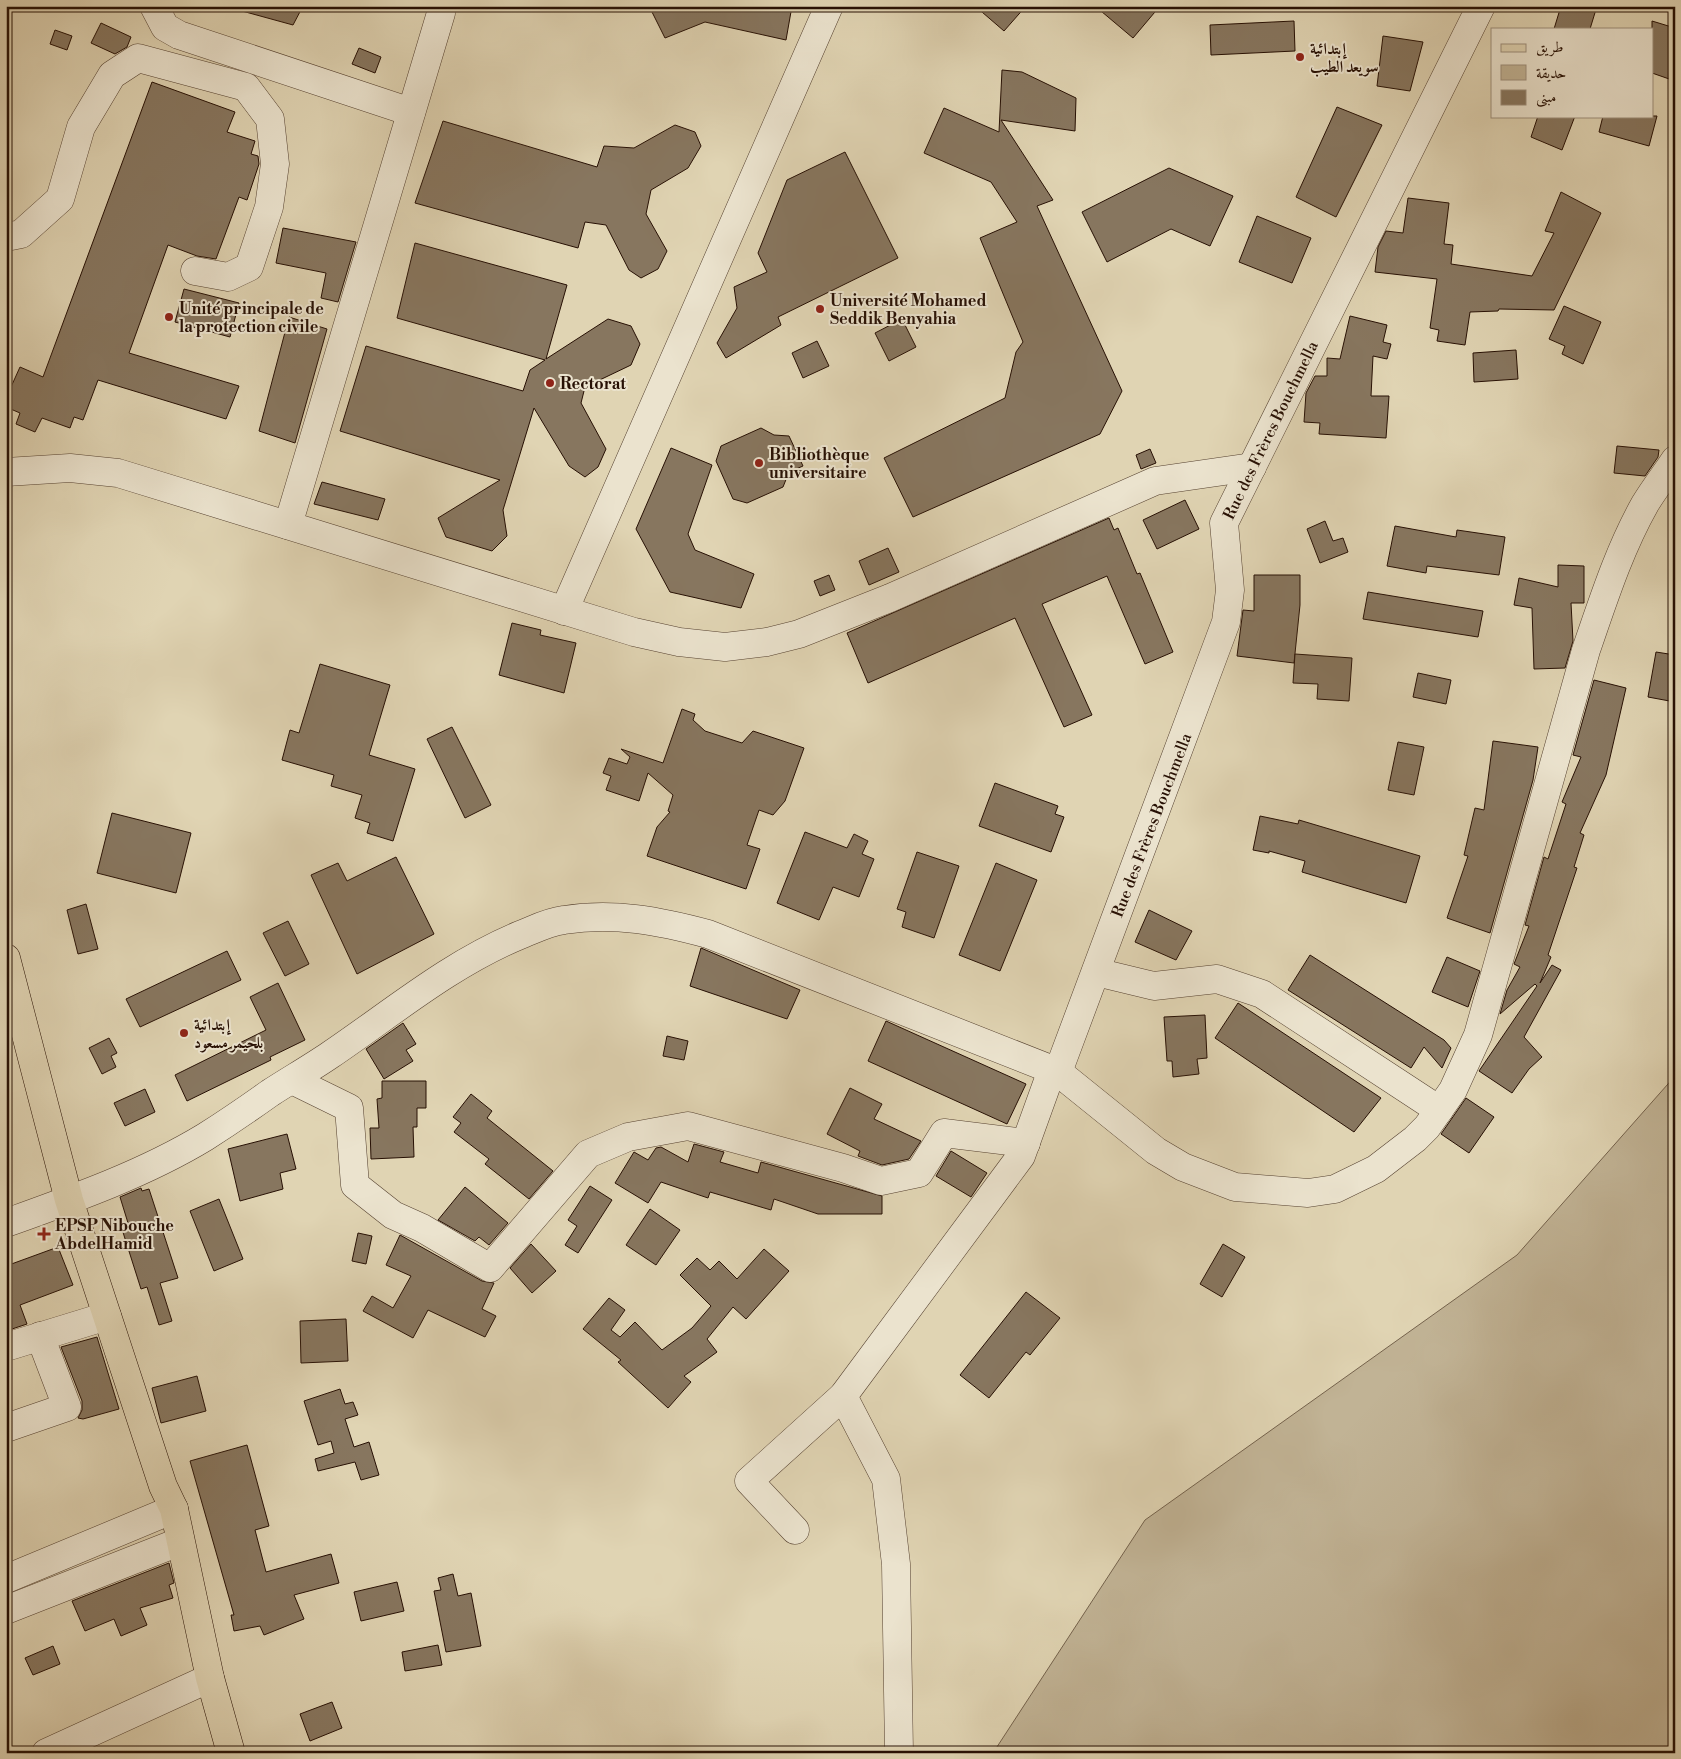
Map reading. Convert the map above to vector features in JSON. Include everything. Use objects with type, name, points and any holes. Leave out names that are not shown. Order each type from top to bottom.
[{"type":"main road","points":[[6,958],[69,1200],[163,1486],[174,1509],[179,1542],[210,1678],[231,1753]]},
{"type":"street","points":[[154,6],[166,27],[179,35],[411,112]]},
{"type":"street","points":[[564,611],[830,6]]},
{"type":"street","name":"Rue des Frères Bouchmella","points":[[795,1530],[749,1481],[843,1396],[1021,1156],[1096,972],[1226,622],[1230,590],[1224,524],[1480,6]]},
{"type":"street","points":[[288,525],[441,13]]},
{"type":"street","points":[[6,237],[21,234],[60,199],[81,127],[112,75],[138,58],[246,87],[270,119],[275,164],[270,207],[249,267],[228,277],[195,271]]},
{"type":"street","points":[[6,1223],[69,1200],[189,1146],[292,1080],[439,979],[506,941],[558,921],[618,916],[667,923],[708,934],[1055,1071],[1156,1151],[1183,1166],[1235,1186],[1308,1193],[1335,1190],[1355,1181],[1376,1169],[1415,1139],[1453,1090],[1478,1035],[1586,650],[1600,609],[1624,547],[1645,504],[1675,460]]},
{"type":"street","points":[[6,472],[70,468],[118,473],[634,632],[679,642],[725,647],[767,642],[799,634],[890,598],[1155,481],[1252,467]]},
{"type":"street","points":[[1096,972],[1154,986],[1217,980],[1262,994],[1439,1110]]},
{"type":"street","points":[[292,1080],[349,1108],[355,1185],[393,1215],[422,1228],[490,1268],[588,1154],[628,1137],[688,1126],[843,1168],[881,1181],[919,1173],[944,1133],[1026,1143]]},
{"type":"street","points":[[6,1347],[107,1316]]},
{"type":"street","points":[[6,1428],[67,1407],[40,1336]]},
{"type":"street","points":[[843,1396],[886,1479],[896,1564],[899,1753]]},
{"type":"street","points":[[6,1578],[174,1509]]},
{"type":"street","points":[[6,1610],[179,1542]]},
{"type":"street","points":[[46,1753],[210,1678]]},
{"type":"green space","points":[[1675,1076],[1675,1753],[993,1753],[1145,1520],[1517,1255]]},
{"type":"building","points":[[242,6],[303,6],[293,25],[242,11]]},
{"type":"building","points":[[649,6],[792,6],[786,40],[705,22],[665,38]]},
{"type":"building","points":[[975,6],[1026,6],[1004,31]]},
{"type":"building","points":[[1095,6],[1160,6],[1133,38]]},
{"type":"building","points":[[1561,6],[1597,6],[1590,28],[1554,28]]},
{"type":"building","points":[[1294,21],[1295,51],[1211,55],[1210,25]]},
{"type":"building","points":[[1652,21],[1675,28],[1675,81],[1654,74],[1654,28],[1652,28]]},
{"type":"building","points":[[101,23],[131,37],[127,47],[115,54],[91,43]]},
{"type":"building","points":[[55,30],[72,36],[67,50],[50,44]]},
{"type":"building","points":[[1383,36],[1423,42],[1410,91],[1377,86]]},
{"type":"building","points":[[359,48],[381,57],[375,73],[352,64]]},
{"type":"building","points":[[1002,70],[1022,72],[1076,98],[1075,131],[1001,120],[1053,200],[1037,206],[1122,391],[1100,434],[913,517],[884,458],[1005,398],[1016,352],[1023,342],[980,238],[1017,222],[991,182],[924,153],[944,108],[999,132]]},
{"type":"building","points":[[152,82],[235,112],[227,132],[255,141],[251,154],[258,156],[259,164],[247,200],[239,197],[216,259],[197,256],[168,245],[129,353],[239,386],[226,419],[98,380],[83,420],[74,417],[70,428],[42,418],[35,432],[16,424],[20,413],[6,407],[6,398],[20,367],[43,377]]},
{"type":"building","points":[[1337,107],[1382,125],[1336,217],[1296,197]]},
{"type":"building","points":[[1654,116],[1657,116],[1649,146],[1599,132],[1602,118],[1654,118]]},
{"type":"building","points":[[1537,118],[1574,118],[1562,150],[1531,137]]},
{"type":"building","points":[[443,121],[597,167],[604,146],[634,148],[675,125],[695,132],[701,146],[688,168],[651,190],[646,214],[667,251],[658,269],[641,278],[629,270],[606,225],[585,222],[578,248],[415,203]]},
{"type":"building","points":[[845,152],[898,258],[778,317],[781,325],[726,358],[717,343],[737,308],[734,287],[767,272],[758,253],[787,180]]},
{"type":"building","points":[[1169,168],[1233,196],[1210,246],[1171,229],[1107,262],[1082,212]]},
{"type":"building","points":[[1561,192],[1601,213],[1554,310],[1499,309],[1498,311],[1470,312],[1465,345],[1437,341],[1439,330],[1430,328],[1437,279],[1375,272],[1378,247],[1386,231],[1403,233],[1408,198],[1449,203],[1444,244],[1453,245],[1451,264],[1532,276],[1554,233],[1545,231]]},
{"type":"building","points":[[1257,216],[1311,238],[1292,283],[1239,262]]},
{"type":"building","points":[[283,228],[356,242],[338,302],[321,298],[326,273],[276,263]]},
{"type":"building","points":[[415,243],[567,285],[546,359],[608,319],[631,326],[640,344],[631,365],[585,387],[581,403],[606,449],[598,467],[585,477],[569,466],[534,408],[503,510],[507,536],[492,551],[446,537],[438,518],[500,480],[340,431],[366,346],[523,391],[530,370],[545,360],[397,318]]},
{"type":"building","points":[[184,289],[239,303],[230,337],[175,322]]},
{"type":"building","points":[[1564,306],[1601,322],[1583,364],[1562,354],[1565,346],[1549,339]]},
{"type":"building","points":[[1350,316],[1387,325],[1383,342],[1391,344],[1387,359],[1373,356],[1371,396],[1389,396],[1386,438],[1319,434],[1320,423],[1304,422],[1306,393],[1315,376],[1327,376],[1327,358],[1340,359]]},
{"type":"building","points":[[289,317],[327,329],[295,443],[259,431]]},
{"type":"building","points":[[902,319],[916,347],[889,361],[875,333]]},
{"type":"building","points":[[817,341],[829,366],[803,378],[792,353]]},
{"type":"building","points":[[1516,350],[1518,379],[1474,382],[1473,353]]},
{"type":"building","name":"Bibliothèque universitaire","points":[[761,428],[774,435],[789,436],[803,466],[789,472],[783,487],[747,503],[733,499],[716,461],[721,446]]},
{"type":"building","points":[[1617,446],[1659,450],[1658,457],[1645,476],[1614,473]]},
{"type":"building","points":[[671,448],[712,465],[688,534],[695,550],[754,574],[741,608],[670,592],[636,529]]},
{"type":"building","points":[[1150,449],[1156,463],[1141,469],[1136,455]]},
{"type":"building","points":[[322,482],[385,499],[378,520],[314,504]]},
{"type":"building","points":[[1185,500],[1199,529],[1157,549],[1143,520]]},
{"type":"building","points":[[1109,518],[1114,530],[1118,528],[1137,574],[1140,573],[1173,652],[1145,664],[1107,576],[1042,604],[1092,715],[1064,727],[1015,618],[868,683],[847,633]]},
{"type":"building","points":[[1325,521],[1333,541],[1343,538],[1348,552],[1320,563],[1307,529]]},
{"type":"building","points":[[1395,526],[1456,537],[1457,530],[1505,537],[1499,575],[1427,566],[1426,573],[1387,566]]},
{"type":"building","points":[[888,548],[899,572],[869,585],[859,561]]},
{"type":"building","points":[[1558,565],[1584,566],[1584,603],[1571,603],[1573,641],[1565,668],[1534,669],[1532,608],[1514,605],[1519,578],[1558,587]]},
{"type":"building","points":[[829,575],[835,590],[820,596],[814,581]]},
{"type":"building","points":[[1254,575],[1300,575],[1300,605],[1294,663],[1237,656],[1243,610],[1254,611]]},
{"type":"building","points":[[1368,592],[1483,611],[1478,637],[1363,619]]},
{"type":"building","points":[[512,623],[541,630],[540,635],[576,643],[564,693],[499,675]]},
{"type":"building","points":[[1656,652],[1675,655],[1675,702],[1648,697]]},
{"type":"building","points":[[1295,654],[1352,658],[1349,701],[1317,699],[1318,684],[1293,683]]},
{"type":"building","points":[[320,664],[390,685],[369,755],[415,769],[393,841],[367,833],[370,823],[355,818],[362,795],[331,786],[334,775],[282,760],[290,730],[299,733]]},
{"type":"building","points":[[1418,673],[1451,680],[1446,704],[1413,697]]},
{"type":"building","points":[[1594,680],[1626,688],[1606,775],[1580,833],[1584,835],[1574,867],[1577,868],[1548,955],[1551,957],[1540,983],[1552,965],[1561,970],[1524,1037],[1542,1057],[1529,1069],[1512,1093],[1479,1071],[1537,986],[1535,984],[1500,1014],[1507,990],[1520,967],[1514,964],[1529,926],[1525,925],[1544,857],[1548,859],[1566,804],[1562,802],[1581,757],[1573,755]]},
{"type":"building","points":[[682,709],[695,714],[693,720],[705,731],[742,743],[753,731],[804,748],[785,801],[773,815],[759,810],[747,845],[760,849],[746,889],[647,856],[657,827],[670,812],[668,811],[673,795],[648,773],[639,801],[606,790],[611,776],[603,773],[609,758],[627,764],[630,757],[621,749],[663,763]]},
{"type":"building","points":[[452,727],[491,805],[465,818],[427,739]]},
{"type":"building","points":[[1493,741],[1538,747],[1533,780],[1490,933],[1447,918],[1468,856],[1464,855],[1475,808],[1484,810]]},
{"type":"building","points":[[1398,742],[1424,747],[1414,795],[1388,790]]},
{"type":"building","points":[[995,783],[1058,806],[1055,814],[1064,817],[1051,852],[979,826]]},
{"type":"building","points":[[112,813],[191,833],[176,893],[97,873]]},
{"type":"building","points":[[1260,816],[1298,824],[1299,820],[1420,856],[1406,903],[1302,872],[1305,861],[1269,851],[1269,853],[1253,850]]},
{"type":"building","points":[[805,832],[847,848],[854,834],[868,841],[862,854],[874,859],[859,897],[833,887],[819,920],[777,903]]},
{"type":"building","points":[[917,852],[959,866],[934,938],[902,927],[906,912],[897,909]]},
{"type":"building","points":[[396,857],[434,934],[357,974],[311,875],[338,863],[347,881]]},
{"type":"building","points":[[996,863],[1037,880],[1000,971],[959,955]]},
{"type":"building","points":[[86,904],[98,949],[78,954],[67,910]]},
{"type":"building","points":[[1149,910],[1192,931],[1176,960],[1135,942]]},
{"type":"building","points":[[288,921],[309,964],[285,976],[263,933]]},
{"type":"building","points":[[701,948],[800,990],[787,1019],[690,986]]},
{"type":"building","points":[[227,951],[241,980],[140,1027],[126,999]]},
{"type":"building","points":[[1310,955],[1444,1040],[1451,1048],[1442,1068],[1424,1047],[1411,1068],[1288,990]]},
{"type":"building","points":[[1447,957],[1480,971],[1468,1007],[1432,992]]},
{"type":"building","points":[[278,983],[305,1040],[270,1057],[271,1060],[187,1101],[175,1075],[266,1030],[250,997]]},
{"type":"building","points":[[1238,1003],[1381,1098],[1354,1132],[1215,1038]]},
{"type":"building","points":[[1205,1015],[1207,1058],[1197,1059],[1199,1074],[1173,1077],[1172,1061],[1167,1061],[1164,1017]]},
{"type":"building","points":[[886,1021],[1026,1084],[1007,1124],[868,1061]]},
{"type":"building","points":[[403,1023],[416,1044],[406,1050],[413,1061],[384,1079],[366,1049]]},
{"type":"building","points":[[667,1036],[688,1041],[684,1060],[663,1056]]},
{"type":"building","points":[[109,1038],[117,1053],[111,1056],[116,1067],[102,1074],[89,1048]]},
{"type":"building","points":[[382,1081],[426,1081],[426,1108],[417,1108],[417,1127],[413,1127],[414,1157],[371,1159],[370,1128],[379,1128],[377,1099],[382,1098]]},
{"type":"building","points":[[850,1088],[882,1104],[874,1119],[921,1141],[909,1159],[882,1165],[858,1156],[860,1151],[827,1134]]},
{"type":"building","points":[[145,1089],[155,1112],[125,1126],[114,1103]]},
{"type":"building","points":[[471,1094],[492,1111],[487,1118],[553,1171],[529,1199],[485,1164],[489,1159],[454,1132],[461,1123],[453,1117]]},
{"type":"building","points":[[1466,1098],[1494,1117],[1469,1153],[1441,1134]]},
{"type":"building","points":[[287,1134],[296,1169],[280,1173],[283,1189],[240,1201],[228,1149]]},
{"type":"building","points":[[694,1144],[724,1152],[720,1162],[758,1173],[761,1162],[882,1196],[882,1214],[818,1214],[774,1199],[771,1210],[710,1192],[708,1198],[661,1182],[648,1203],[615,1183],[634,1152],[648,1160],[656,1148],[661,1147],[688,1162]]},
{"type":"building","points":[[951,1151],[987,1173],[971,1197],[936,1176]]},
{"type":"building","points":[[590,1186],[612,1200],[578,1253],[565,1245],[577,1226],[568,1220]]},
{"type":"building","points":[[465,1187],[508,1223],[489,1245],[479,1237],[475,1241],[438,1220]]},
{"type":"building","points":[[141,1188],[142,1191],[149,1189],[178,1278],[160,1283],[172,1321],[159,1325],[147,1287],[141,1289],[121,1226],[128,1223],[120,1197]]},
{"type":"building","points":[[219,1199],[243,1259],[214,1271],[190,1211]]},
{"type":"building","points":[[650,1209],[680,1230],[656,1265],[626,1245]]},
{"type":"building","points":[[358,1233],[372,1236],[366,1264],[352,1261]]},
{"type":"building","points":[[400,1235],[482,1281],[494,1283],[482,1309],[496,1316],[485,1337],[428,1310],[413,1338],[363,1311],[372,1296],[393,1308],[411,1276],[386,1265]]},
{"type":"building","points":[[531,1244],[556,1271],[532,1293],[510,1268]]},
{"type":"building","points":[[1223,1244],[1245,1257],[1222,1297],[1200,1284]]},
{"type":"building","points":[[58,1247],[73,1285],[20,1305],[27,1324],[6,1331],[6,1266]]},
{"type":"building","points":[[764,1249],[789,1271],[746,1319],[733,1307],[707,1339],[717,1352],[684,1376],[691,1382],[668,1408],[618,1362],[621,1360],[583,1329],[609,1298],[625,1310],[611,1330],[620,1337],[635,1322],[662,1350],[692,1328],[711,1306],[680,1275],[697,1258],[710,1270],[719,1261],[737,1279]]},
{"type":"building","points":[[1026,1292],[1060,1318],[1030,1355],[1026,1352],[989,1398],[960,1375]]},
{"type":"building","points":[[346,1319],[348,1361],[301,1363],[300,1321]]},
{"type":"building","points":[[97,1337],[119,1409],[83,1419],[78,1418],[82,1410],[82,1401],[61,1347]]},
{"type":"building","points":[[197,1376],[206,1411],[161,1423],[152,1388]]},
{"type":"building","points":[[340,1389],[345,1404],[353,1402],[358,1415],[345,1419],[354,1447],[369,1442],[379,1475],[361,1480],[355,1462],[318,1471],[315,1459],[334,1453],[331,1441],[318,1445],[304,1401]]},
{"type":"building","points":[[247,1445],[269,1526],[255,1530],[266,1572],[331,1554],[339,1583],[294,1595],[304,1619],[264,1635],[260,1626],[234,1631],[231,1615],[234,1615],[190,1461]]},
{"type":"building","points":[[169,1563],[174,1583],[169,1585],[173,1598],[140,1608],[147,1625],[121,1636],[114,1619],[85,1631],[72,1601]]},
{"type":"building","points":[[453,1574],[458,1596],[471,1593],[481,1646],[446,1652],[434,1591],[441,1590],[438,1578]]},
{"type":"building","points":[[397,1582],[404,1611],[361,1621],[354,1592]]},
{"type":"building","points":[[438,1645],[442,1665],[405,1671],[402,1652]]},
{"type":"building","points":[[53,1646],[60,1664],[33,1675],[25,1658]]},
{"type":"building","points":[[332,1702],[342,1728],[310,1741],[300,1714]]},
{"type":"place","name":"إبتدائية سويعد الطيب","points":[[1300,57]]},
{"type":"place","name":"Université Mohamed Seddik Benyahia","points":[[820,309]]},
{"type":"place","name":"Unité principale de la protection civile","points":[[169,317]]},
{"type":"place","name":"Rectorat","points":[[550,383]]},
{"type":"place","name":"Bibliothèque universitaire","points":[[759,463]]},
{"type":"place","name":"إبتدائية بلحيمر مسعود","points":[[184,1033]]},
{"type":"place","name":"EPSP Nibouche AbdelHamid","points":[[44,1234]]}]
